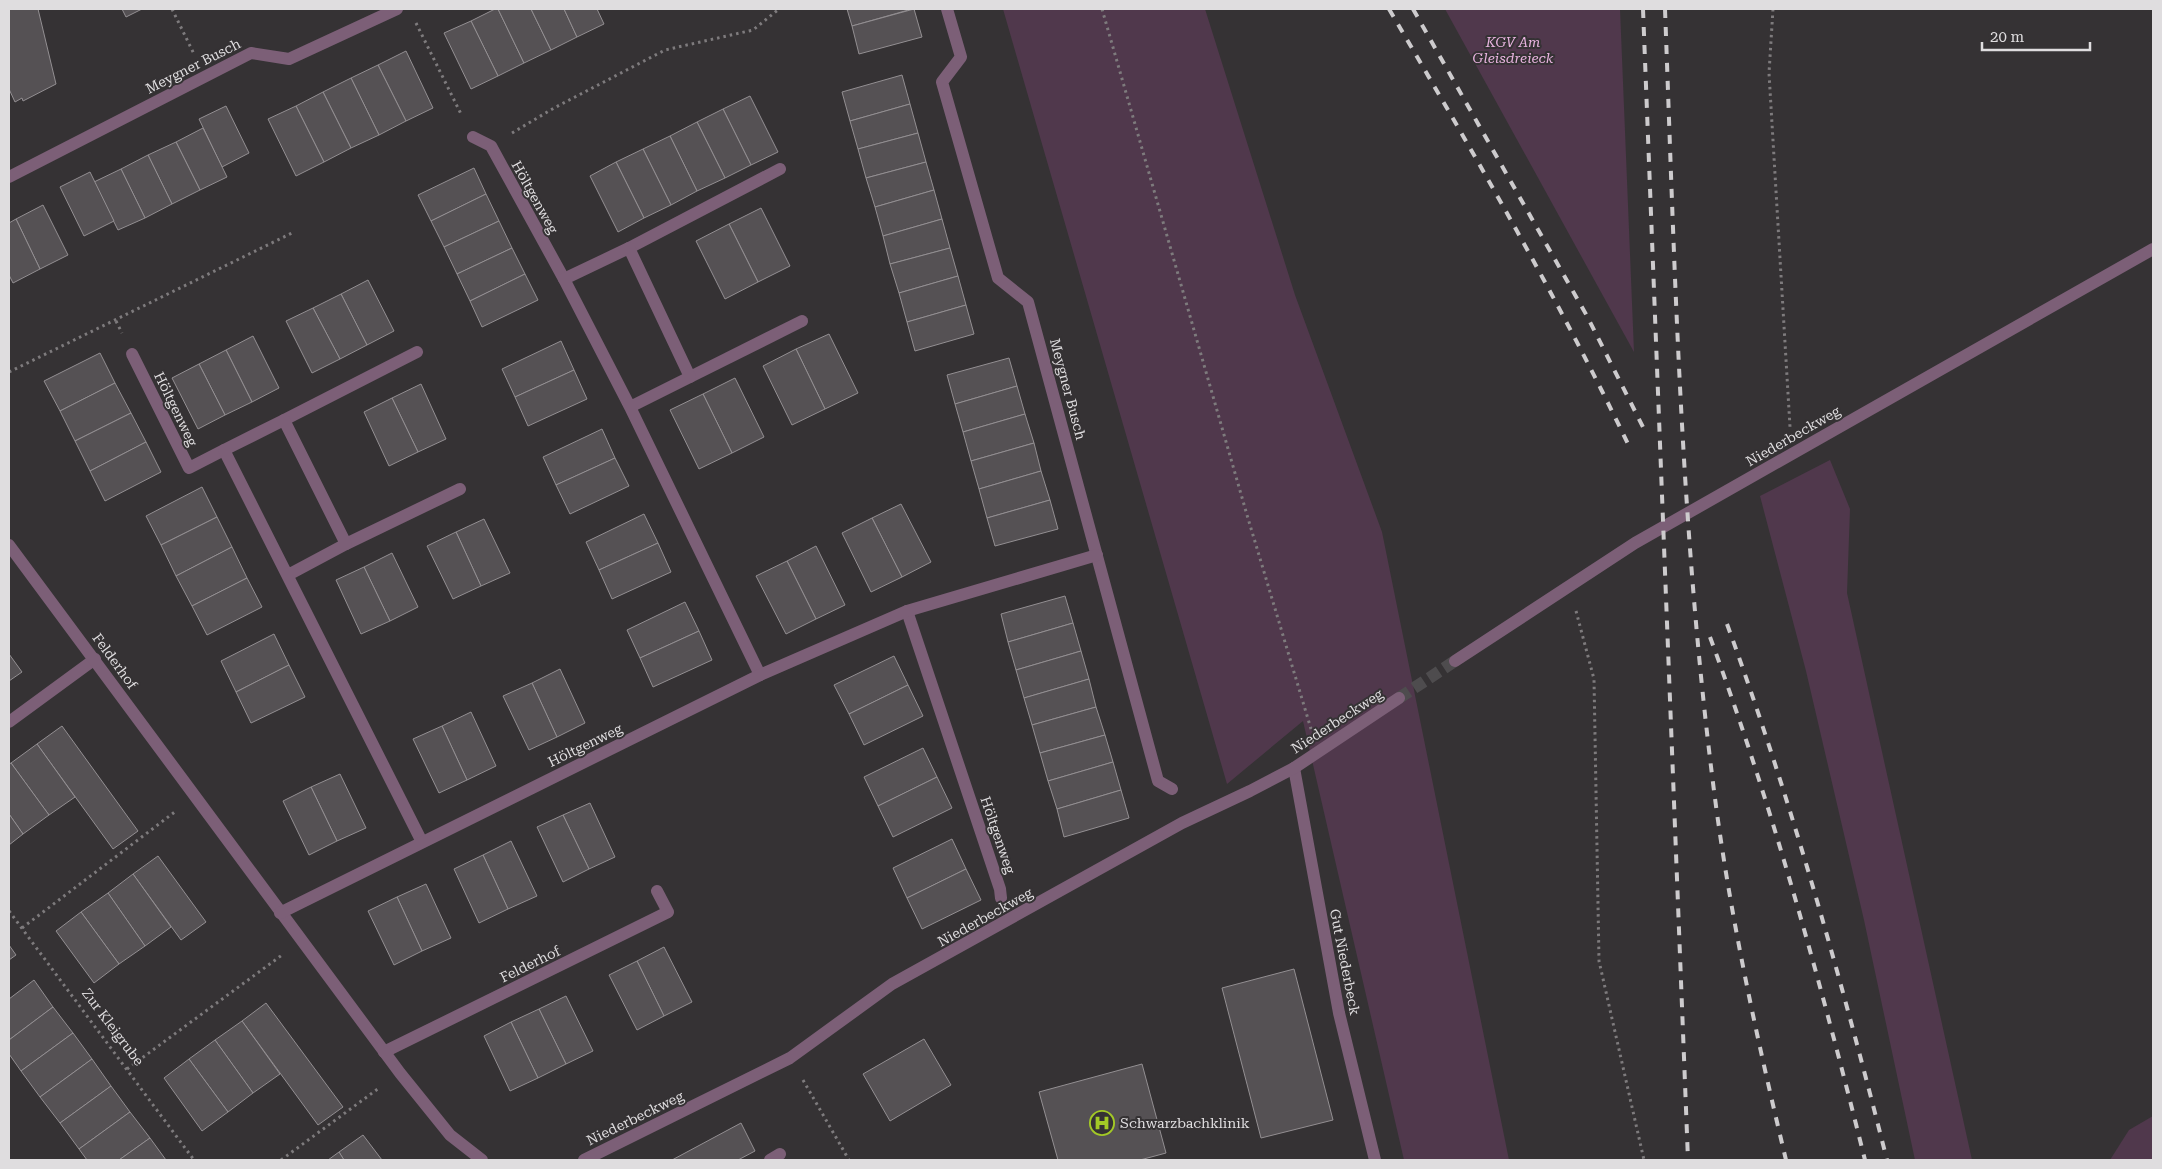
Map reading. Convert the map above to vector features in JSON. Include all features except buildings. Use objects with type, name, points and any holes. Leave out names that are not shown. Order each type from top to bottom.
[{"type":"street","name":"Meygner Busch","points":[[9,178],[251,53],[289,59],[397,9]]},
{"type":"street","name":"Meygner Busch","points":[[947,9],[961,57],[942,82],[998,278],[1028,302],[1158,781],[1172,789]]},
{"type":"street","points":[[473,137],[490,146]]},
{"type":"street","name":"Höltgenweg","points":[[490,146],[564,279],[630,407],[760,675]]},
{"type":"street","points":[[564,279],[629,248],[780,169]]},
{"type":"street","points":[[629,248],[690,377]]},
{"type":"street","name":"Niederbeckweg","points":[[1455,661],[1635,543],[2153,248]]},
{"type":"street","points":[[630,407],[802,321]]},
{"type":"street","name":"Höltgenweg","points":[[132,354],[189,468],[417,352]]},
{"type":"street","points":[[284,420],[346,544]]},
{"type":"street","points":[[224,450],[422,842]]},
{"type":"street","points":[[288,575],[346,544],[460,489]]},
{"type":"street","name":"Felderhof","points":[[9,544],[300,941],[400,1073],[450,1135],[482,1160]]},
{"type":"street","name":"Höltgenweg","points":[[280,913],[760,675],[907,611],[1097,555]]},
{"type":"street","name":"Höltgenweg","points":[[907,611],[1000,889],[1001,898]]},
{"type":"street","points":[[9,722],[95,659]]},
{"type":"street","name":"Niederbeckweg","points":[[584,1160],[790,1058],[892,984],[1182,823],[1294,768],[1400,698]]},
{"type":"street","name":"Gut Niederbeck","points":[[1294,768],[1339,1013],[1375,1160]]},
{"type":"street","name":"Felderhof","points":[[384,1052],[668,912],[658,891]]},
{"type":"path","points":[[172,9],[205,77]]},
{"type":"path","points":[[490,146],[554,108],[665,50],[753,30],[779,9]]},
{"type":"path","points":[[1102,9],[1303,705],[1319,751]]},
{"type":"path","points":[[1772,9],[1769,73],[1790,427],[1800,449]]},
{"type":"path","points":[[412,15],[473,137]]},
{"type":"path","points":[[9,372],[292,233]]},
{"type":"path","points":[[1570,585],[1594,679],[1599,961],[1644,1160]]},
{"type":"path","points":[[22,928],[195,797]]},
{"type":"path","name":"Zur Kleigrube","points":[[9,911],[194,1160]]},
{"type":"path","points":[[127,1070],[300,941]]},
{"type":"path","points":[[790,1058],[849,1160]]},
{"type":"path","points":[[281,1160],[400,1073]]},
{"type":"green space","points":[[1003,9],[1205,9],[1295,295],[1382,532],[1509,1160],[1404,1160],[1303,721],[1227,784]]},
{"type":"green space","name":"KGV Am Gleisdreieck","points":[[1445,9],[1620,9],[1634,352]]},
{"type":"green space","points":[[1830,460],[1850,509],[1847,593],[1972,1160],[1915,1160],[1864,920],[1806,671],[1760,496]]},
{"type":"green space","points":[[2153,1116],[2153,1160],[2110,1160],[2129,1130]]},
{"type":"tunnel","points":[[1399,698],[1455,661]]},
{"type":"railway","points":[[1389,9],[1544,280],[1629,446]]},
{"type":"railway","points":[[1413,9],[1587,316],[1645,431]]},
{"type":"railway","points":[[1643,9],[1688,1160]]},
{"type":"railway","points":[[1665,9],[1681,408],[1687,508],[1704,707],[1722,851],[1756,1028],[1786,1160]]},
{"type":"railway","points":[[1727,624],[1794,823],[1852,1024],[1887,1160]]},
{"type":"railway","points":[[1710,637],[1755,766],[1795,897],[1865,1160]]},
{"type":"place","name":"Schwarzbachklinik","points":[[1102,1123]]}]
